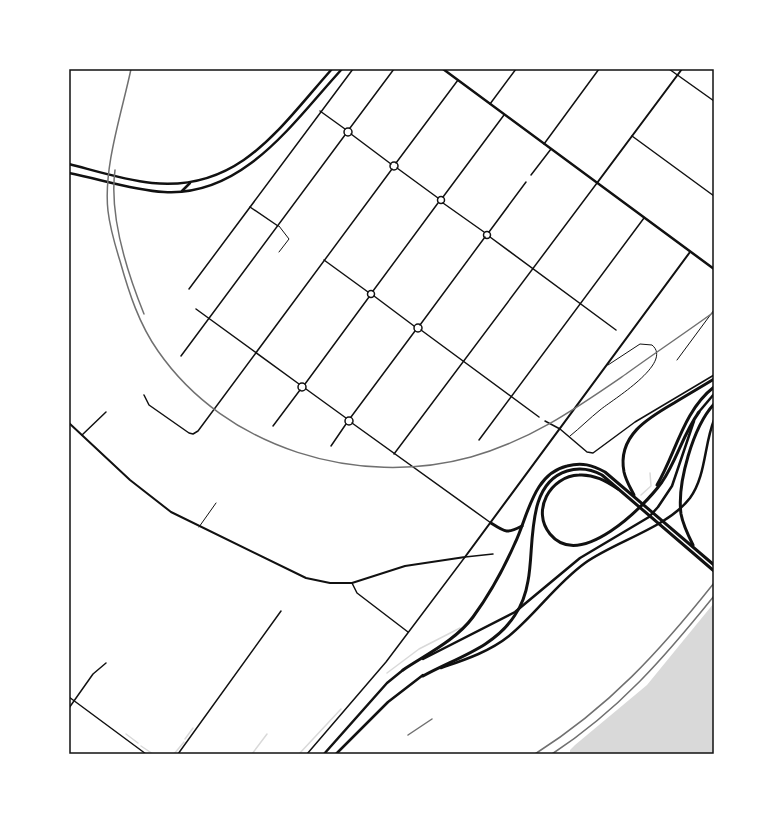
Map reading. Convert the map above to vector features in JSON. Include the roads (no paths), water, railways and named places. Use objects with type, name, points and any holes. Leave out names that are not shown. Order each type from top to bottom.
[{"type":"highway","points":[[629,492],[623,460],[626,447],[633,433],[650,418],[714,379]]},
{"type":"highway","points":[[650,497],[660,480],[690,416],[701,400],[714,387]]},
{"type":"highway","points":[[695,548],[682,521],[680,504],[694,436],[701,420],[714,404]]},
{"type":"highway","points":[[629,492],[590,476],[580,475],[566,478],[555,485],[544,500],[542,511],[543,522],[552,536],[562,544],[575,546],[585,545],[604,536],[650,497],[662,481],[698,412]]},
{"type":"highway","points":[[403,670],[459,632],[473,617],[502,569],[537,489],[550,474],[562,467],[581,464],[594,466],[605,472],[629,492],[714,571]]},
{"type":"highway","points":[[423,676],[484,646],[499,634],[515,616],[521,605],[528,582],[538,502],[544,489],[553,478],[570,470],[592,470],[634,495],[714,565]]},
{"type":"highway","points":[[491,523],[502,531],[510,532],[522,526]]},
{"type":"main road","points":[[69,164],[151,183],[190,183],[220,174],[254,154],[332,69]]},
{"type":"main road","points":[[69,173],[136,188],[165,192],[196,189],[219,182],[252,164],[273,145],[342,69]]},
{"type":"main road","points":[[443,69],[714,269]]},
{"type":"main road","points":[[182,190],[190,183]]},
{"type":"main road","points":[[324,754],[387,684],[403,670],[515,612],[580,558],[635,526],[658,507],[672,486],[688,436],[698,412],[714,394]]},
{"type":"main road","points":[[336,754],[388,702],[423,676],[472,657],[495,646],[513,632],[568,576],[595,556],[653,526],[682,507],[698,483],[714,420]]},
{"type":"street","points":[[189,289],[320,111],[353,69]]},
{"type":"street","points":[[344,129],[350,128],[394,69]]},
{"type":"street","points":[[490,104],[516,69]]},
{"type":"street","points":[[544,144],[599,69]]},
{"type":"street","points":[[669,69],[714,101]]},
{"type":"street","points":[[394,454],[682,69]]},
{"type":"street","points":[[391,164],[396,163],[458,80]]},
{"type":"street","points":[[320,111],[344,129],[345,135]]},
{"type":"street","points":[[396,163],[397,168],[438,198],[443,197],[495,130],[497,124],[504,115]]},
{"type":"street","points":[[350,128],[351,134],[391,164],[392,169]]},
{"type":"street","points":[[181,356],[210,319],[345,135],[351,134]]},
{"type":"street","points":[[632,136],[714,196]]},
{"type":"street","points":[[531,176],[551,149]]},
{"type":"street","points":[[144,395],[149,405],[189,433],[193,434],[198,432],[392,169],[397,168]]},
{"type":"street","points":[[526,182],[489,232],[490,237],[616,330]]},
{"type":"street","points":[[443,197],[444,202],[484,232],[489,232]]},
{"type":"street","points":[[368,292],[373,291],[438,203],[438,198]]},
{"type":"street","points":[[438,203],[444,202]]},
{"type":"street","points":[[250,206],[279,226]]},
{"type":"street","points":[[479,440],[644,218]]},
{"type":"street","points":[[484,232],[485,238]]},
{"type":"street","points":[[414,326],[420,325],[485,238],[490,237]]},
{"type":"street","points":[[307,754],[386,662],[491,523],[690,252]]},
{"type":"street","points":[[324,260],[368,292],[369,297]]},
{"type":"street","points":[[373,291],[374,296],[414,326],[415,331]]},
{"type":"street","points":[[374,296],[369,297],[305,384],[306,389],[346,418],[351,417],[415,331],[421,330]]},
{"type":"street","points":[[196,309],[299,384],[305,384]]},
{"type":"street","points":[[420,325],[421,330],[539,417]]},
{"type":"street","points":[[545,421],[560,429],[591,453],[598,451],[635,422],[714,375]]},
{"type":"street","points":[[299,384],[300,390]]},
{"type":"street","points":[[273,426],[300,390],[306,389]]},
{"type":"street","points":[[82,435],[106,412]]},
{"type":"street","points":[[351,417],[352,423],[491,523]]},
{"type":"street","points":[[331,446],[346,424],[346,418]]},
{"type":"street","points":[[69,423],[147,495],[171,512],[306,578],[330,583],[352,582],[405,566],[493,554]]},
{"type":"street","points":[[346,424],[352,423]]},
{"type":"street","points":[[352,582],[357,593],[408,632]]},
{"type":"street","points":[[178,754],[281,612]]},
{"type":"street","points":[[69,708],[93,674],[106,663]]},
{"type":"street","points":[[69,697],[146,754]]},
{"type":"lane","points":[[279,226],[289,239],[279,252]]},
{"type":"lane","points":[[676,360],[714,310]]},
{"type":"lane","points":[[570,437],[601,410],[633,386],[654,363],[657,357],[657,352],[652,345],[642,344],[606,366]]},
{"type":"lane","points":[[199,527],[216,503]]},
{"type":"waterway","points":[[641,495],[651,486],[650,473]]},
{"type":"waterway","points":[[387,673],[419,649],[460,628]]},
{"type":"waterway","points":[[299,754],[341,709]]},
{"type":"waterway","points":[[185,739],[193,728]]},
{"type":"waterway","points":[[126,734],[138,743]]},
{"type":"waterway","points":[[252,754],[267,734]]},
{"type":"waterway","points":[[174,754],[184,742]]},
{"type":"waterway","points":[[141,746],[153,754]]},
{"type":"railway","points":[[131,69],[114,140],[107,194],[111,230],[131,296],[151,341],[186,385],[220,413],[257,436],[298,452],[340,463],[384,467],[428,465],[471,457],[513,442],[552,422],[607,387],[714,312]]},
{"type":"railway","points":[[115,170],[114,187],[117,224],[131,280],[144,314]]},
{"type":"railway","points":[[535,754],[587,717],[632,676],[674,632],[714,583]]},
{"type":"railway","points":[[552,754],[576,737],[620,701],[677,641],[714,596]]},
{"type":"railway","points":[[408,735],[432,719]]}]
